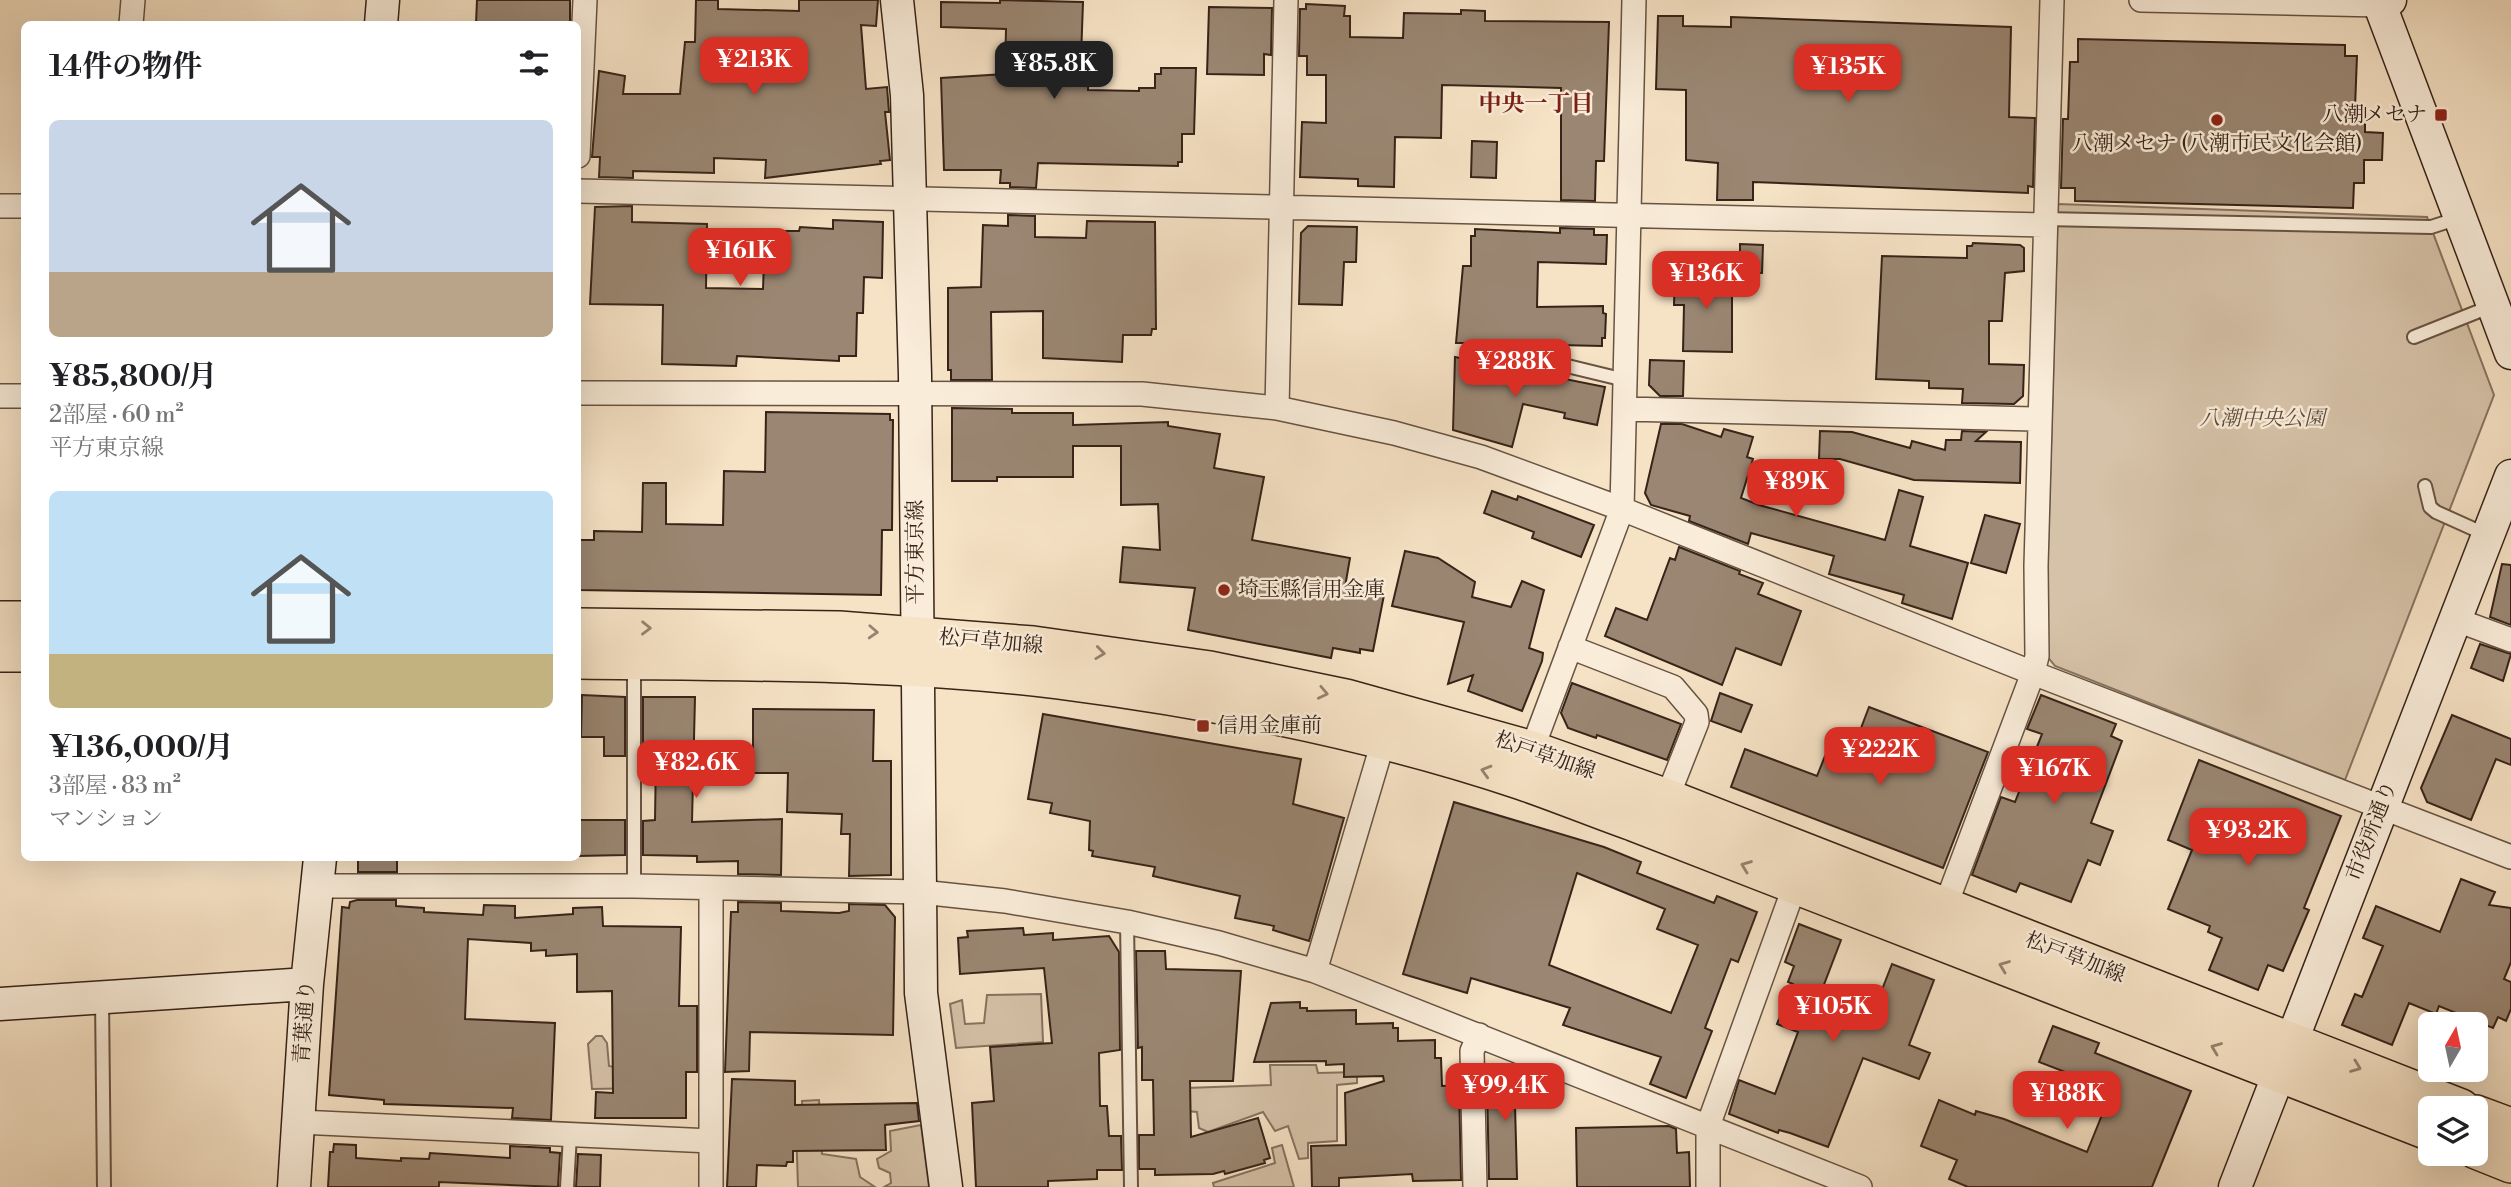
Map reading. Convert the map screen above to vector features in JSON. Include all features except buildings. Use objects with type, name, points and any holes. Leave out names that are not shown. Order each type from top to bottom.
[{"type":"main road","points":[[0,620],[21,620]]},
{"type":"main road","name":"松戸草加線","points":[[581,627],[839,630],[917,651],[1057,680],[1207,703],[1383,742],[1526,765],[1667,798],[1945,907],[2286,1058],[2418,1125]]},
{"type":"main road","name":"松戸草加線","points":[[581,660],[1070,649],[1210,670],[1346,698],[1526,765],[1794,885],[2286,1058],[2419,1096]]},
{"type":"main road","points":[[0,653],[21,653]]},
{"type":"main road","points":[[2488,1118],[2511,1127]]},
{"type":"main road","points":[[2488,1155],[2511,1164]]},
{"type":"street","points":[[131,21],[133,0]]},
{"type":"street","points":[[381,21],[383,0]]},
{"type":"street","points":[[581,89],[585,0]]},
{"type":"street","name":"平方東京線","points":[[897,0],[907,95],[915,393],[921,993],[946,1187]]},
{"type":"street","points":[[1277,408],[1286,0]]},
{"type":"street","points":[[1526,765],[1622,509],[1634,0]]},
{"type":"street","points":[[1945,907],[2037,656],[2039,419],[2052,0]]},
{"type":"street","points":[[2141,0],[2385,3],[2511,353]]},
{"type":"street","points":[[581,191],[2044,222]]},
{"type":"street","points":[[0,206],[21,206]]},
{"type":"street","points":[[581,393],[1142,394],[1277,408],[1394,433],[1481,457],[1622,509],[2033,673],[2511,857]]},
{"type":"street","points":[[0,396],[21,396]]},
{"type":"street","points":[[1625,409],[2039,419]]},
{"type":"street","name":"市役所通り","points":[[2235,1187],[2511,476]]},
{"type":"street","points":[[2454,619],[2511,640]]},
{"type":"street","points":[[1570,647],[1673,687],[1696,715],[1697,722],[1667,798]]},
{"type":"street","points":[[1315,971],[1383,742]]},
{"type":"street","points":[[318,872],[634,886],[921,892],[1005,901],[1126,922],[1219,943],[1315,971],[1860,1187]]},
{"type":"street","name":"青葉通り","points":[[294,1187],[307,984],[318,872]]},
{"type":"street","points":[[1708,1187],[1708,1126],[1794,885]]},
{"type":"street","points":[[711,888],[711,1187]]},
{"type":"street","points":[[0,1004],[307,984]]},
{"type":"street","points":[[1475,1187],[1472,1051],[1479,1035]]},
{"type":"street","points":[[299,1122],[711,1141]]},
{"type":"lane","points":[[2044,222],[2431,227],[2461,217]]},
{"type":"lane","points":[[2414,337],[2494,306]]},
{"type":"lane","points":[[1497,349],[1625,380]]},
{"type":"lane","points":[[2425,486],[2431,507],[2436,512],[2487,535]]},
{"type":"lane","points":[[634,660],[634,886]]},
{"type":"lane","points":[[1126,922],[1131,1187]]},
{"type":"lane","points":[[102,998],[104,1187]]},
{"type":"lane","points":[[567,1187],[570,1135]]},
{"type":"green space","name":"八潮中央公園","points":[[2058,204],[2427,217],[2494,395],[2345,780],[2055,666],[2045,654]]},
{"type":"green space","points":[[1041,994],[1043,1042],[956,1048],[950,1004],[962,1000],[965,1024],[984,1023],[987,995]]},
{"type":"green space","points":[[596,1036],[602,1036],[607,1043],[609,1066],[640,1072],[644,1088],[592,1089],[588,1044]]},
{"type":"green space","points":[[1270,1065],[1316,1065],[1318,1073],[1357,1072],[1357,1083],[1337,1085],[1337,1141],[1308,1143],[1308,1158],[1299,1159],[1288,1126],[1275,1131],[1263,1112],[1208,1132],[1199,1128],[1197,1112],[1187,1111],[1186,1088],[1271,1085]]},
{"type":"green space","points":[[819,1100],[822,1154],[856,1159],[860,1177],[875,1187],[798,1187],[796,1127],[803,1127],[802,1101]]},
{"type":"green space","points":[[921,1125],[929,1187],[884,1187],[891,1183],[890,1173],[879,1168],[877,1159],[891,1151],[890,1131]]},
{"type":"green space","points":[[1282,1145],[1294,1187],[1214,1187],[1213,1183],[1275,1163],[1272,1148]]},
{"type":"place","name":"八潮メセナ","points":[[2441,115]]},
{"type":"place","name":"八潮メセナ (八潮市民文化会館)","points":[[2217,120]]},
{"type":"place","name":"埼玉縣信用金庫","points":[[1224,590]]},
{"type":"place","name":"信用金庫前","points":[[1203,726]]},
{"type":"district","name":"中央一丁目","points":[[1536,104]]}]
